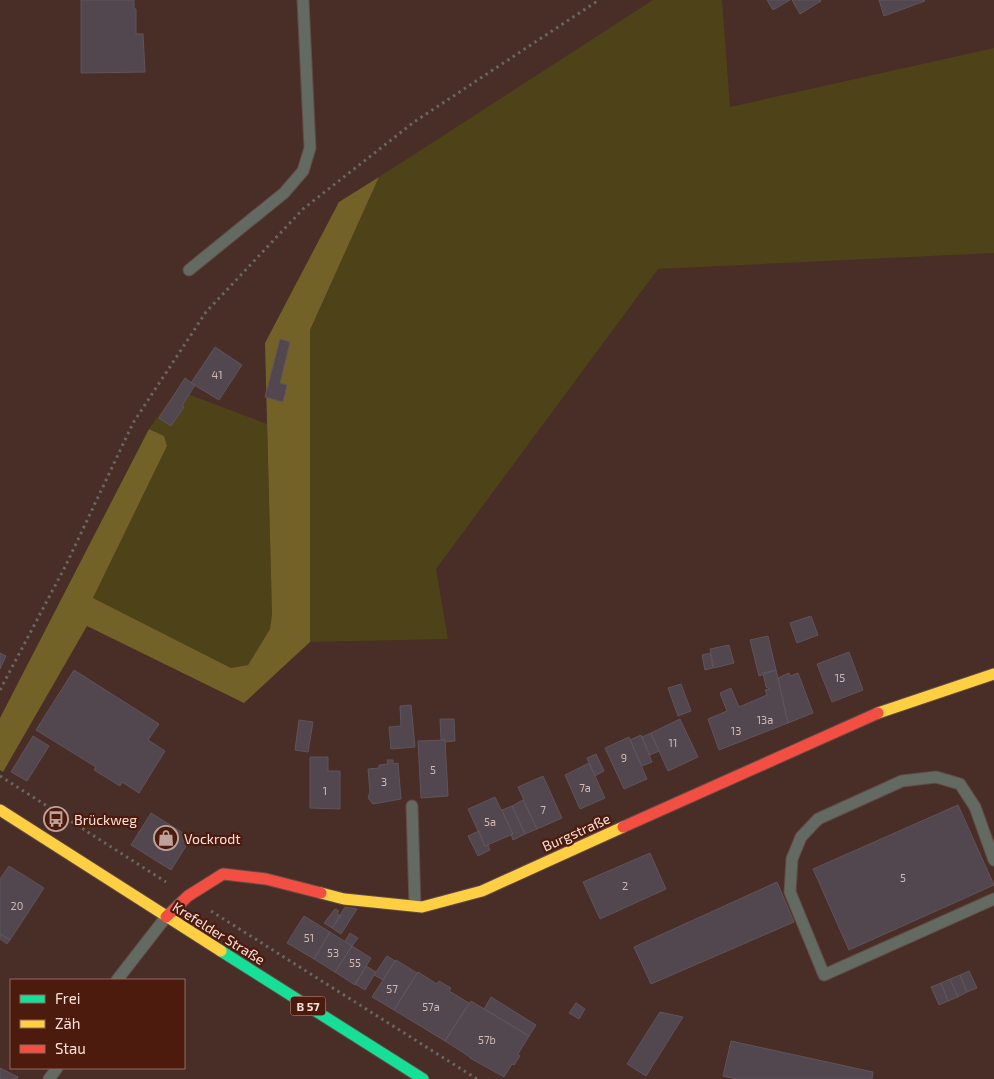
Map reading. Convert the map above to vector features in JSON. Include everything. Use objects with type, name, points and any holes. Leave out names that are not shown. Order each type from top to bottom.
[{"type":"street","name":"Burgstraße","points":[[166,917],[188,896],[223,874],[266,879],[344,899],[422,907],[482,891],[884,710],[994,674]]},
{"type":"street","name":"Krefelder Straße","points":[[0,810],[423,1079]]},
{"type":"lane","points":[[189,270],[284,193],[303,171],[310,148],[304,0]]},
{"type":"lane","points":[[994,860],[975,807],[960,784],[936,777],[902,781],[818,819],[801,837],[792,858],[790,892],[824,975],[994,898]]},
{"type":"lane","points":[[412,806],[415,906]]},
{"type":"lane","points":[[118,979],[166,917]]},
{"type":"path","points":[[0,690],[66,565],[133,423],[206,312],[304,209],[414,122],[599,0]]},
{"type":"path","points":[[0,776],[477,1079]]},
{"type":"shaded area","points":[[653,0],[722,0],[730,107],[994,48],[994,253],[658,269],[436,569],[448,639],[310,642],[310,330],[379,177]]},
{"type":"shaded area","points":[[379,177],[310,330],[310,642],[244,703],[87,626],[3,772],[0,770],[0,718],[149,429],[164,436],[167,446],[93,598],[231,668],[248,665],[270,629],[272,614],[265,343],[339,202]]},
{"type":"shaded area","points":[[177,390],[267,424],[272,614],[270,629],[248,665],[231,668],[93,598],[167,446],[164,436],[149,429]]},
{"type":"building","points":[[81,0],[134,0],[136,34],[143,34],[145,72],[81,73]]},
{"type":"building","points":[[767,0],[790,0],[773,10]]},
{"type":"building","points":[[792,0],[820,0],[821,1],[800,14]]},
{"type":"building","points":[[879,0],[924,0],[925,1],[884,16]]},
{"type":"building","points":[[280,339],[290,342],[280,383],[287,385],[283,402],[265,397]]},
{"type":"building","points":[[215,347],[242,365],[219,400],[191,383]]},
{"type":"building","points":[[185,378],[195,385],[182,406],[184,407],[171,426],[159,418]]},
{"type":"building","points":[[811,616],[818,635],[797,643],[790,623]]},
{"type":"building","points":[[768,636],[776,670],[759,676],[750,640]]},
{"type":"building","points":[[729,645],[734,663],[714,668],[710,649]]},
{"type":"building","points":[[849,652],[863,690],[832,702],[817,664]]},
{"type":"building","points":[[0,653],[6,656],[0,669]]},
{"type":"building","points":[[710,653],[713,668],[705,670],[702,655]]},
{"type":"building","points":[[74,670],[159,724],[148,740],[165,751],[139,793],[122,782],[120,786],[94,770],[96,767],[36,730]]},
{"type":"building","points":[[776,670],[788,723],[719,750],[708,719],[727,711],[720,693],[731,688],[739,707],[767,695],[765,690],[770,689],[766,687],[763,673]]},
{"type":"building","points":[[789,673],[790,676],[798,673],[813,713],[788,723],[778,678]]},
{"type":"building","points":[[681,684],[691,711],[678,716],[668,688]]},
{"type":"building","points":[[411,705],[415,747],[391,749],[389,727],[401,726],[400,706]]},
{"type":"building","points":[[440,719],[454,719],[455,741],[445,742],[445,740],[441,740]]},
{"type":"building","points":[[680,719],[698,757],[668,771],[651,733]]},
{"type":"building","points":[[299,720],[313,722],[308,752],[295,750]]},
{"type":"building","points":[[651,733],[659,751],[650,755],[642,737]]},
{"type":"building","points":[[641,735],[652,762],[642,766],[630,740]]},
{"type":"building","points":[[33,736],[49,746],[27,781],[11,772]]},
{"type":"building","points":[[629,737],[647,779],[624,789],[605,748]]},
{"type":"building","points":[[445,740],[448,796],[421,798],[418,741]]},
{"type":"building","points":[[596,754],[604,771],[595,776],[587,758]]},
{"type":"building","points":[[310,757],[328,757],[328,771],[340,771],[340,809],[310,808]]},
{"type":"building","points":[[387,760],[393,760],[393,764],[398,763],[401,799],[373,804],[368,798],[370,792],[368,769],[379,768],[379,765],[388,764]]},
{"type":"building","points":[[589,763],[605,798],[580,809],[565,775]]},
{"type":"building","points":[[543,776],[562,818],[537,829],[518,787]]},
{"type":"building","points":[[495,797],[513,834],[485,846],[468,809]]},
{"type":"building","points":[[523,800],[537,829],[525,834],[512,806]]},
{"type":"building","points":[[958,805],[994,885],[849,950],[813,869]]},
{"type":"building","points":[[512,806],[525,834],[513,840],[511,834],[513,834],[502,810]]},
{"type":"building","points":[[151,813],[191,838],[171,870],[131,845]]},
{"type":"building","points":[[479,831],[485,846],[488,845],[490,850],[478,856],[468,836]]},
{"type":"building","points":[[650,853],[666,889],[600,919],[583,882]]},
{"type":"building","points":[[9,866],[44,888],[10,940],[0,934],[0,879]]},
{"type":"building","points":[[777,882],[794,922],[651,984],[634,947]]},
{"type":"building","points":[[345,907],[357,909],[341,934],[332,928]]},
{"type":"building","points":[[335,909],[339,911],[337,914],[341,916],[332,928],[324,923]]},
{"type":"building","points":[[304,916],[330,932],[314,959],[287,943]]},
{"type":"building","points":[[330,932],[352,946],[335,972],[314,959]]},
{"type":"building","points":[[350,933],[358,938],[352,946],[345,941]]},
{"type":"building","points":[[0,934],[10,940],[7,944],[0,939]]},
{"type":"building","points":[[352,946],[371,958],[355,985],[335,972]]},
{"type":"building","points":[[387,956],[395,961],[383,980],[374,975]]},
{"type":"building","points":[[396,960],[417,973],[394,1010],[372,997]]},
{"type":"building","points":[[366,966],[376,972],[365,990],[355,984]]},
{"type":"building","points":[[969,971],[977,988],[967,992],[960,975]]},
{"type":"building","points":[[418,972],[437,984],[439,981],[451,988],[449,991],[469,1003],[445,1041],[394,1010]]},
{"type":"building","points":[[960,975],[967,992],[958,997],[950,979]]},
{"type":"building","points":[[950,979],[958,997],[948,1001],[941,983]]},
{"type":"building","points":[[941,983],[948,1001],[939,1005],[931,987]]},
{"type":"building","points":[[491,997],[536,1025],[529,1036],[484,1009]]},
{"type":"building","points":[[471,1001],[529,1036],[518,1054],[520,1056],[514,1065],[512,1064],[504,1077],[445,1041]]},
{"type":"building","points":[[576,1003],[585,1009],[579,1019],[569,1013]]},
{"type":"building","points":[[660,1012],[683,1017],[646,1076],[627,1064]]},
{"type":"building","points":[[731,1041],[873,1072],[872,1079],[737,1079],[723,1076]]},
{"type":"building","points":[[0,1068],[18,1077],[17,1079],[0,1079]]},
{"type":"traffic: fast","points":[[221,951],[423,1079]]},
{"type":"traffic: slow","points":[[878,713],[994,674]]},
{"type":"traffic: slow","points":[[0,810],[221,951]]},
{"type":"traffic: slow","points":[[321,893],[344,899],[422,907],[482,891],[623,827]]},
{"type":"traffic: jam","points":[[623,827],[878,713]]},
{"type":"traffic: jam","points":[[166,917],[188,896],[223,874],[266,879],[321,893]]},
{"type":"place","name":"Brückweg","points":[[56,819]]},
{"type":"place","name":"Vockrodt","points":[[166,838]]}]
